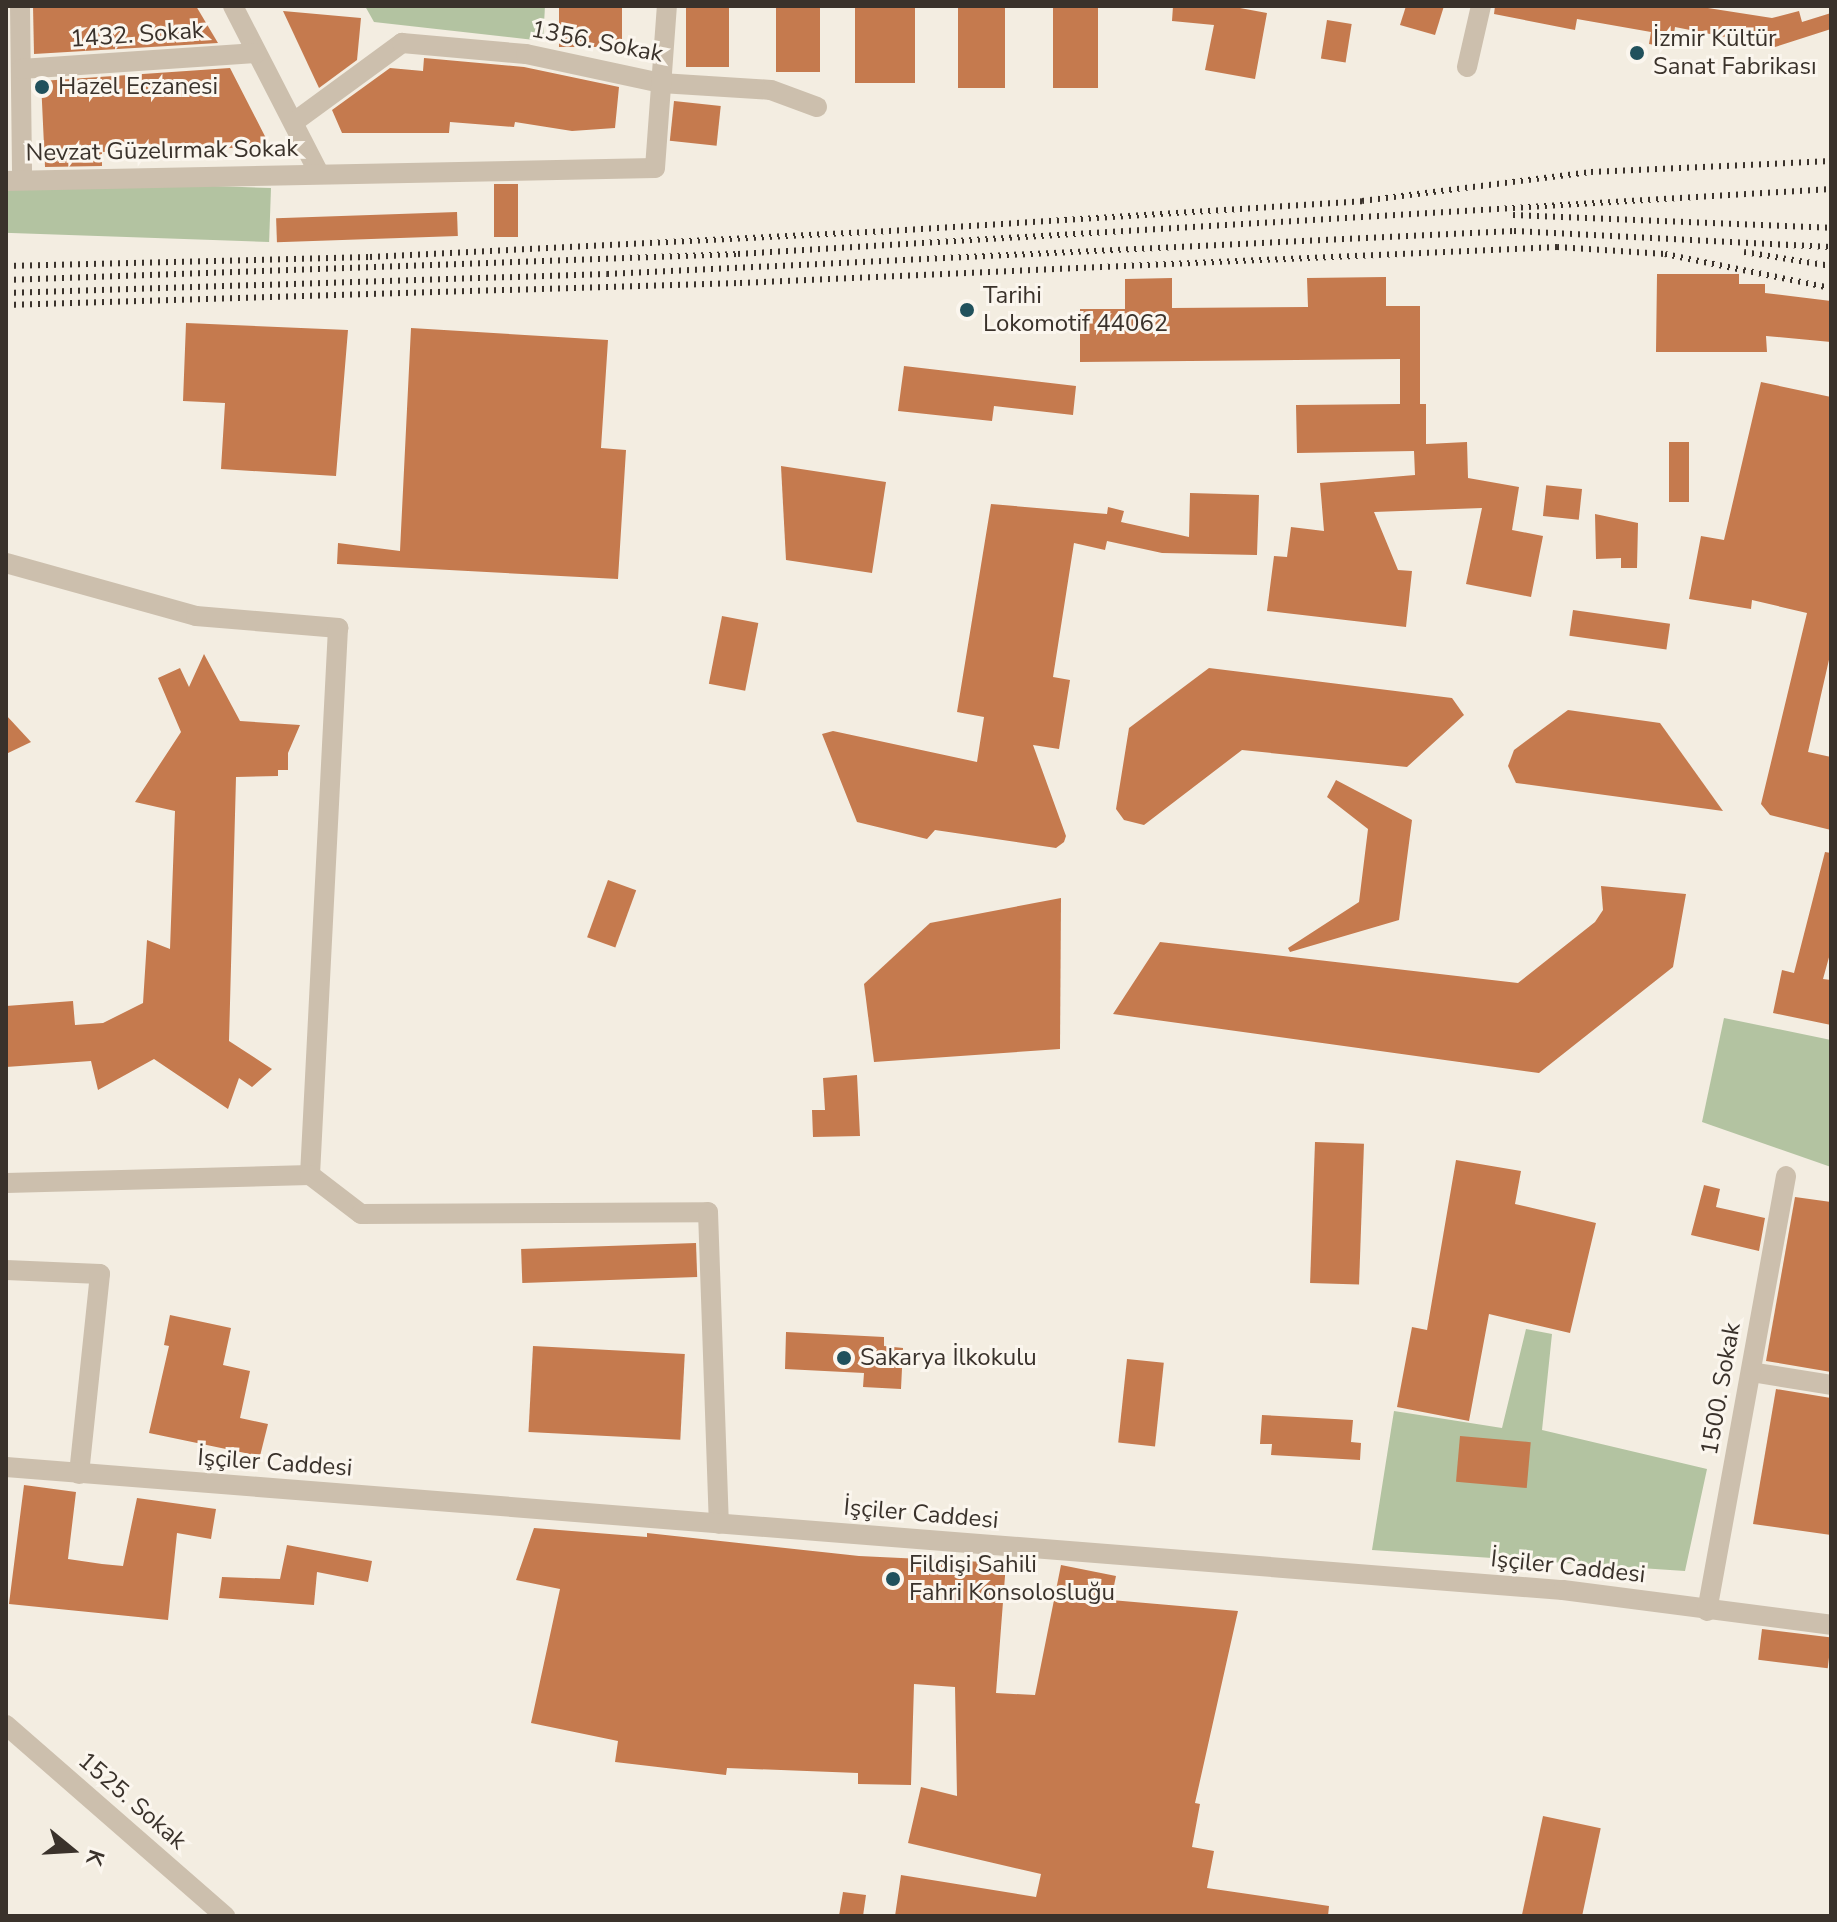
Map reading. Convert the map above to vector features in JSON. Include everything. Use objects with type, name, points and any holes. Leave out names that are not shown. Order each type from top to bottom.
[{"type":"street","points":[[14,181],[21,69],[20,6]]},
{"type":"street","points":[[233,6],[319,173]]},
{"type":"street","points":[[661,83],[667,6]]},
{"type":"street","points":[[1467,67],[1481,6]]},
{"type":"street","name":"1356. Sokak","points":[[294,122],[402,43],[526,54],[661,83],[771,90],[817,107]]},
{"type":"street","name":"1432. Sokak","points":[[21,69],[256,53]]},
{"type":"street","name":"Nevzat Güzelırmak Sokak","points":[[14,181],[655,168],[661,83]]},
{"type":"street","points":[[6,563],[196,616],[338,628],[310,1175]]},
{"type":"street","points":[[6,1183],[310,1175],[361,1214],[708,1212],[719,1524]]},
{"type":"street","name":"1500. Sokak","points":[[1707,1611],[1786,1176]]},
{"type":"street","points":[[6,1270],[100,1274],[79,1474]]},
{"type":"street","points":[[1751,1372],[1831,1385]]},
{"type":"street","name":"İşçiler Caddesi","points":[[6,1467],[1563,1590],[1831,1625]]},
{"type":"street","name":"1525. Sokak","points":[[6,1725],[225,1916]]},
{"type":"green space","points":[[365,6],[545,6],[543,41],[374,22]]},
{"type":"green space","points":[[6,179],[271,188],[269,242],[6,233]]},
{"type":"green space","points":[[1724,1018],[1831,1040],[1831,1167],[1702,1122]]},
{"type":"green space","points":[[1526,1329],[1552,1334],[1542,1430],[1707,1469],[1685,1571],[1372,1550],[1394,1411],[1502,1428]]},
{"type":"building","points":[[33,6],[196,6],[218,43],[34,54]]},
{"type":"building","points":[[559,6],[622,6],[622,47],[559,47]]},
{"type":"building","points":[[686,6],[729,6],[729,67],[686,67]]},
{"type":"building","points":[[776,6],[820,6],[820,72],[776,72]]},
{"type":"building","points":[[855,6],[915,6],[915,83],[855,83]]},
{"type":"building","points":[[958,6],[1005,6],[1005,88],[958,88]]},
{"type":"building","points":[[1053,6],[1098,6],[1098,88],[1053,88]]},
{"type":"building","points":[[1173,6],[1229,6],[1267,13],[1255,79],[1205,70],[1214,25],[1172,21]]},
{"type":"building","points":[[1406,6],[1444,6],[1435,35],[1400,25]]},
{"type":"building","points":[[1495,6],[1695,6],[1772,18],[1799,11],[1802,22],[1831,13],[1831,29],[1775,47],[1675,27],[1672,48],[1649,44],[1651,32],[1577,19],[1575,30],[1494,14]]},
{"type":"building","points":[[283,11],[361,18],[357,60],[319,88]]},
{"type":"building","points":[[1327,20],[1352,24],[1346,62],[1321,59]]},
{"type":"building","points":[[424,58],[524,67],[619,87],[615,128],[572,131],[515,122],[514,127],[450,122],[449,133],[342,133],[332,110],[390,68],[423,71]]},
{"type":"building","points":[[230,68],[272,150],[192,146],[102,152],[102,166],[45,167],[41,81]]},
{"type":"building","points":[[674,101],[721,106],[717,146],[670,141]]},
{"type":"building","points":[[494,184],[518,184],[518,237],[494,237]]},
{"type":"building","points":[[457,212],[458,236],[277,242],[276,218]]},
{"type":"building","points":[[1657,274],[1739,274],[1739,284],[1765,284],[1765,293],[1831,301],[1831,342],[1766,336],[1767,352],[1656,352]]},
{"type":"building","points":[[1386,277],[1386,306],[1420,306],[1420,404],[1426,404],[1426,444],[1467,442],[1468,478],[1519,487],[1512,530],[1543,536],[1531,597],[1466,584],[1482,508],[1374,512],[1398,570],[1412,571],[1406,627],[1267,611],[1274,556],[1287,557],[1291,527],[1324,531],[1320,483],[1415,475],[1414,451],[1297,453],[1296,405],[1400,404],[1400,359],[1080,362],[1080,309],[1125,309],[1125,279],[1172,278],[1172,308],[1308,307],[1307,278]]},
{"type":"building","points":[[186,323],[348,330],[336,476],[221,469],[225,403],[183,401]]},
{"type":"building","points":[[411,328],[608,340],[601,448],[626,450],[618,579],[337,564],[338,543],[400,551]]},
{"type":"building","points":[[904,366],[1076,386],[1073,415],[994,406],[992,421],[898,411]]},
{"type":"building","points":[[1761,382],[1831,397],[1831,651],[1808,752],[1831,757],[1831,830],[1770,815],[1761,804],[1807,613],[1752,600],[1751,609],[1689,599],[1701,536],[1724,540]]},
{"type":"building","points":[[1669,442],[1689,442],[1689,502],[1669,502]]},
{"type":"building","points":[[781,466],[886,482],[872,573],[786,560]]},
{"type":"building","points":[[1546,485],[1582,489],[1579,520],[1543,516]]},
{"type":"building","points":[[1190,493],[1259,495],[1257,555],[1162,553],[1107,541],[1105,550],[1074,543],[1053,677],[1070,680],[1059,749],[1033,745],[1066,836],[1064,842],[1056,848],[935,830],[927,839],[857,822],[822,734],[833,731],[977,762],[984,717],[957,712],[991,504],[1107,514],[1108,507],[1124,511],[1121,522],[1189,537]]},
{"type":"building","points":[[1595,514],[1638,523],[1637,568],[1621,568],[1621,558],[1596,559]]},
{"type":"building","points":[[1573,610],[1670,624],[1666,649],[1569,636]]},
{"type":"building","points":[[722,616],[758,623],[745,691],[709,684]]},
{"type":"building","points":[[204,654],[240,721],[300,725],[288,753],[288,770],[278,770],[278,776],[236,777],[229,1041],[272,1069],[252,1087],[239,1078],[228,1109],[154,1059],[98,1090],[91,1061],[6,1067],[6,1006],[73,1001],[75,1025],[103,1023],[143,1003],[147,940],[170,949],[175,811],[135,802],[181,732],[158,678],[180,668],[189,687]]},
{"type":"building","points":[[1209,668],[1452,698],[1464,715],[1407,767],[1242,750],[1144,825],[1124,820],[1116,809],[1129,728]]},
{"type":"building","points":[[1568,710],[1660,723],[1723,811],[1516,783],[1508,766],[1514,750]]},
{"type":"building","points":[[6,715],[31,742],[6,754]]},
{"type":"building","points":[[1336,780],[1412,820],[1399,920],[1290,952],[1288,948],[1359,902],[1368,829],[1327,797]]},
{"type":"building","points":[[1825,852],[1831,853],[1831,950],[1823,979],[1831,980],[1831,1025],[1773,1013],[1782,970],[1794,973]]},
{"type":"building","points":[[608,880],[636,890],[615,948],[587,937]]},
{"type":"building","points":[[1601,886],[1686,894],[1673,967],[1539,1073],[1113,1014],[1160,942],[1518,983],[1595,922],[1603,910]]},
{"type":"building","points":[[1061,898],[1060,1049],[874,1062],[864,984],[930,923]]},
{"type":"building","points":[[857,1075],[860,1136],[813,1137],[812,1110],[825,1110],[823,1078]]},
{"type":"building","points":[[1315,1142],[1364,1144],[1359,1285],[1310,1283]]},
{"type":"building","points":[[1456,1160],[1521,1171],[1515,1204],[1596,1223],[1570,1333],[1489,1314],[1469,1421],[1397,1407],[1412,1327],[1427,1330]]},
{"type":"building","points":[[1704,1185],[1720,1189],[1716,1207],[1765,1218],[1759,1251],[1691,1235]]},
{"type":"building","points":[[1795,1197],[1831,1202],[1831,1372],[1766,1361]]},
{"type":"building","points":[[696,1243],[697,1277],[522,1283],[521,1249]]},
{"type":"building","points":[[170,1315],[231,1328],[223,1365],[250,1371],[240,1418],[268,1424],[260,1456],[149,1433],[169,1346],[164,1345]]},
{"type":"building","name":"Sakarya İlkokulu","points":[[786,1332],[884,1337],[884,1346],[903,1348],[901,1389],[863,1387],[864,1373],[785,1369]]},
{"type":"building","points":[[533,1346],[685,1354],[680,1440],[528,1432]]},
{"type":"building","points":[[1127,1359],[1164,1363],[1155,1446],[1118,1443]]},
{"type":"building","points":[[1776,1389],[1831,1398],[1831,1535],[1753,1524]]},
{"type":"building","points":[[1262,1415],[1353,1420],[1351,1442],[1361,1443],[1360,1460],[1271,1455],[1272,1444],[1260,1444]]},
{"type":"building","points":[[1460,1436],[1531,1442],[1527,1488],[1456,1482]]},
{"type":"building","points":[[24,1485],[76,1492],[68,1559],[102,1564],[123,1566],[137,1498],[216,1509],[211,1539],[177,1533],[168,1620],[9,1604]]},
{"type":"building","points":[[534,1528],[647,1537],[647,1533],[859,1556],[1006,1563],[996,1693],[1035,1695],[1061,1565],[1116,1576],[1111,1600],[1238,1611],[1195,1803],[1200,1804],[1192,1847],[1214,1851],[1207,1888],[1329,1906],[1328,1916],[895,1916],[901,1875],[1036,1897],[1041,1874],[908,1843],[921,1787],[957,1796],[955,1687],[914,1684],[911,1785],[858,1784],[858,1773],[727,1768],[726,1775],[615,1762],[618,1741],[531,1723],[560,1589],[516,1580]]},
{"type":"building","points":[[287,1545],[372,1561],[368,1582],[317,1572],[314,1605],[219,1598],[222,1577],[280,1579]]},
{"type":"building","points":[[1762,1629],[1831,1637],[1828,1668],[1758,1660]]},
{"type":"building","points":[[1543,1816],[1601,1828],[1582,1916],[1522,1916]]},
{"type":"building","points":[[843,1892],[866,1895],[863,1916],[839,1916]]},
{"type":"railway","points":[[6,266],[370,257],[889,231],[1362,201],[1591,172],[1831,161]]},
{"type":"railway","points":[[6,280],[738,254],[1831,189]]},
{"type":"railway","points":[[1513,215],[1831,228]]},
{"type":"railway","points":[[6,293],[607,274],[1514,231],[1831,247]]},
{"type":"railway","points":[[6,305],[740,283],[1557,247],[1665,254],[1831,288]]},
{"type":"railway","points":[[1744,252],[1831,266]]},
{"type":"place","name":"İzmir Kültür Sanat Fabrikası","points":[[1637,53]]},
{"type":"place","name":"Hazel Eczanesi","points":[[42,87]]},
{"type":"place","name":"Tarihi Lokomotif 44062","points":[[967,310]]},
{"type":"place","name":"Sakarya İlkokulu","points":[[844,1358]]},
{"type":"place","name":"Fildişi Sahili Fahri Konsolosluğu","points":[[893,1579]]}]
